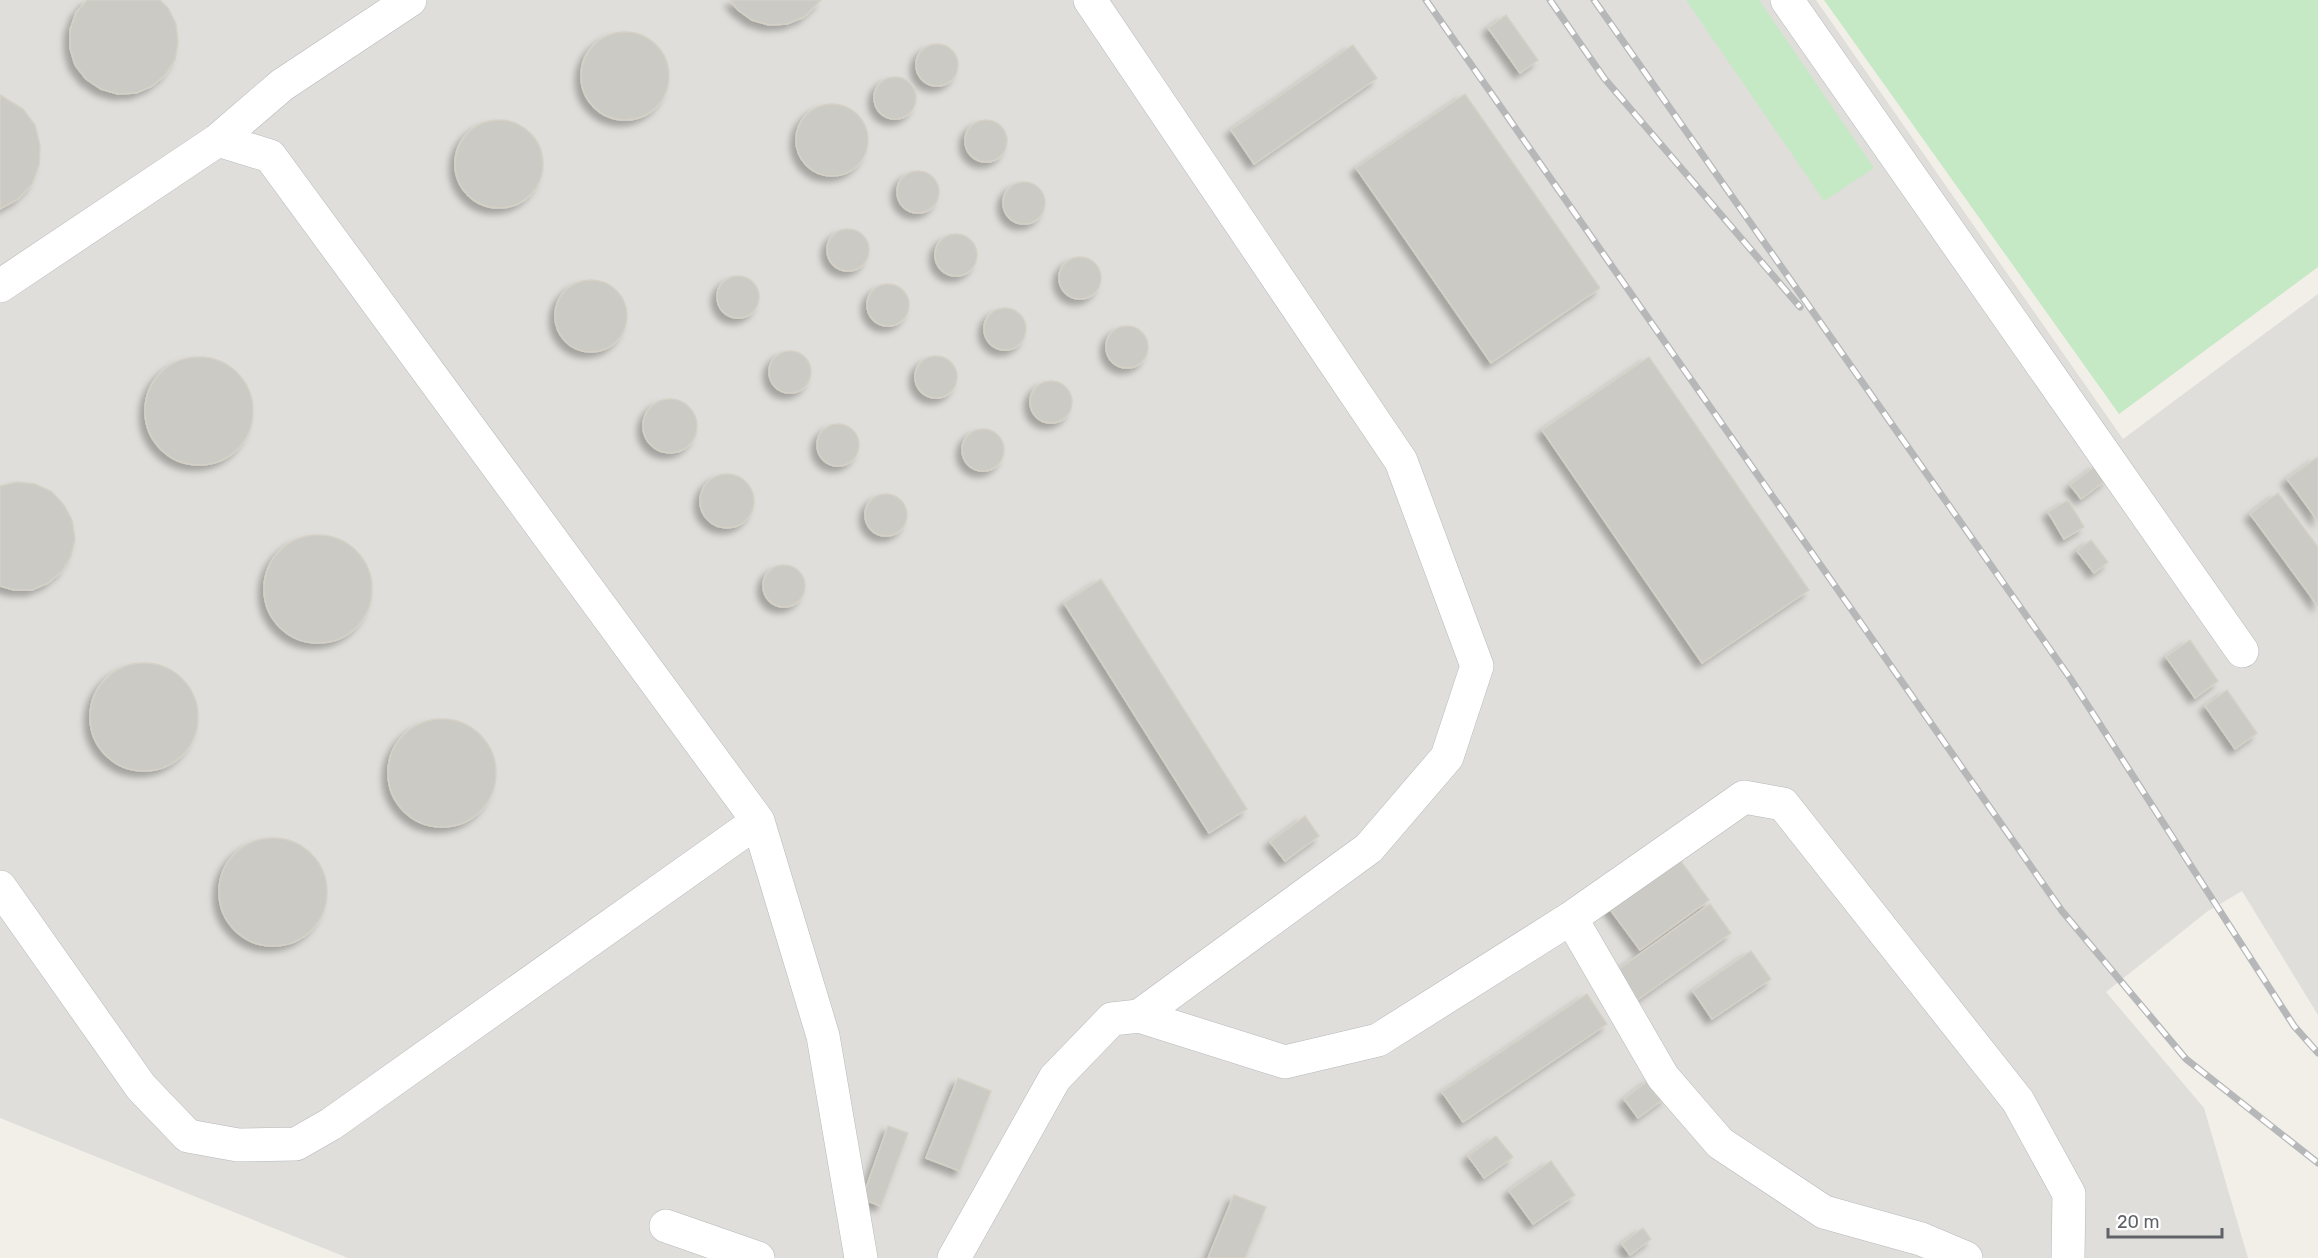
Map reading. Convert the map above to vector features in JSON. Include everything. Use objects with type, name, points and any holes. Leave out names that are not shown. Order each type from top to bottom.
[{"type":"lane","points":[[0,286],[218,140],[282,86],[410,0]]},
{"type":"lane","points":[[1090,0],[1401,460],[1477,666],[1447,757],[1369,848],[1139,1016]]},
{"type":"lane","points":[[1787,0],[2242,651]]},
{"type":"lane","points":[[218,140],[270,156],[758,821],[823,1036],[861,1258]]},
{"type":"lane","points":[[954,1258],[1055,1078],[1112,1019],[1139,1016],[1285,1062],[1378,1040],[1571,918],[1744,797],[1784,804],[2018,1101],[2069,1194],[2068,1258]]},
{"type":"lane","points":[[0,887],[141,1087],[188,1136],[238,1146],[296,1144],[331,1124],[758,821]]},
{"type":"lane","points":[[1571,918],[1663,1077],[1720,1143],[1824,1212],[1921,1239],[1966,1258]]},
{"type":"lane","points":[[666,1226],[758,1258]]},
{"type":"shaded area","points":[[0,0],[1816,0],[2123,439],[2318,294],[2318,1015],[2242,891],[2208,911],[2106,992],[2204,1108],[2248,1258],[348,1258],[0,1118]]},
{"type":"green space","points":[[1686,0],[1759,0],[1874,168],[1824,201]]},
{"type":"green space","points":[[1824,0],[2318,0],[2318,267],[2119,414]]},
{"type":"building","points":[[87,0],[160,0],[168,8],[176,24],[178,42],[175,60],[165,75],[152,86],[136,93],[118,94],[101,89],[86,79],[75,65],[70,48],[70,30],[76,13]]},
{"type":"building","points":[[730,0],[821,0],[804,17],[787,24],[769,25],[752,20],[738,10]]},
{"type":"building","points":[[1506,15],[1538,60],[1520,73],[1488,28]]},
{"type":"building","points":[[625,32],[642,35],[656,45],[666,59],[669,76],[666,93],[656,107],[642,117],[625,120],[608,117],[594,107],[584,93],[581,76],[584,59],[594,45],[608,35]]},
{"type":"building","points":[[937,44],[952,50],[958,65],[952,80],[937,86],[922,80],[916,65],[922,50]]},
{"type":"building","points":[[1353,45],[1377,78],[1254,164],[1231,130]]},
{"type":"building","points":[[895,77],[910,83],[916,98],[910,113],[895,119],[880,113],[874,98],[880,83]]},
{"type":"building","points":[[1465,94],[1600,288],[1491,363],[1356,168]]},
{"type":"building","points":[[0,95],[23,109],[35,125],[40,145],[39,165],[32,184],[18,199],[0,209]]},
{"type":"building","points":[[832,104],[852,110],[862,120],[868,140],[862,160],[852,170],[832,176],[812,170],[802,160],[796,140],[802,120],[812,110]]},
{"type":"building","points":[[499,120],[516,123],[530,133],[540,147],[543,164],[540,181],[530,195],[516,205],[499,208],[482,205],[468,195],[458,181],[455,164],[458,147],[468,133],[482,123]]},
{"type":"building","points":[[986,120],[1001,126],[1007,141],[1001,156],[986,162],[971,156],[965,141],[971,126]]},
{"type":"building","points":[[918,171],[933,177],[939,192],[933,207],[918,213],[903,207],[897,192],[903,177]]},
{"type":"building","points":[[1024,182],[1039,188],[1045,203],[1039,218],[1024,224],[1009,218],[1003,203],[1009,188]]},
{"type":"building","points":[[848,229],[863,235],[869,250],[863,265],[848,271],[833,265],[827,250],[833,235]]},
{"type":"building","points":[[956,234],[971,240],[977,255],[971,270],[956,276],[941,270],[935,255],[941,240]]},
{"type":"building","points":[[1080,257],[1095,263],[1101,278],[1095,293],[1080,299],[1065,293],[1059,278],[1065,263]]},
{"type":"building","points":[[738,276],[753,282],[759,297],[753,312],[738,318],[723,312],[717,297],[723,282]]},
{"type":"building","points":[[591,280],[611,286],[621,296],[627,316],[621,336],[611,346],[591,352],[571,346],[561,336],[555,316],[561,296],[571,286]]},
{"type":"building","points":[[888,284],[903,290],[909,305],[903,320],[888,326],[873,320],[867,305],[873,290]]},
{"type":"building","points":[[1005,308],[1020,314],[1026,329],[1020,344],[1005,350],[990,344],[984,329],[990,314]]},
{"type":"building","points":[[1127,326],[1142,332],[1148,347],[1142,362],[1127,368],[1112,362],[1106,347],[1112,332]]},
{"type":"building","points":[[790,351],[805,357],[811,372],[805,387],[790,393],[775,387],[769,372],[775,357]]},
{"type":"building","points":[[936,356],[951,362],[957,377],[951,392],[936,398],[921,392],[915,377],[921,362]]},
{"type":"building","points":[[199,357],[220,361],[237,373],[249,390],[253,411],[249,432],[237,449],[220,461],[199,465],[178,461],[161,449],[149,432],[145,411],[149,390],[161,373],[178,361]]},
{"type":"building","points":[[1649,357],[1809,590],[1702,663],[1542,430]]},
{"type":"building","points":[[1051,381],[1066,387],[1072,402],[1066,417],[1051,423],[1036,417],[1030,402],[1036,387]]},
{"type":"building","points":[[670,399],[680,401],[689,407],[695,416],[697,426],[695,436],[689,445],[680,451],[670,453],[660,451],[651,445],[645,436],[643,426],[645,416],[651,407],[660,401]]},
{"type":"building","points":[[838,424],[853,430],[859,445],[853,460],[838,466],[823,460],[817,445],[823,430]]},
{"type":"building","points":[[983,429],[998,435],[1004,450],[998,465],[983,471],[968,465],[962,450],[968,435]]},
{"type":"building","points":[[2318,457],[2318,521],[2287,479]]},
{"type":"building","points":[[2097,465],[2107,479],[2081,499],[2070,485]]},
{"type":"building","points":[[727,474],[737,476],[746,482],[752,491],[754,501],[752,511],[746,520],[737,526],[727,528],[717,526],[708,520],[702,511],[700,501],[702,491],[708,482],[717,476]]},
{"type":"building","points":[[17,482],[35,484],[51,491],[64,505],[72,520],[75,539],[71,556],[62,571],[48,583],[32,590],[14,590],[0,586],[0,486]]},
{"type":"building","points":[[2278,493],[2318,547],[2318,606],[2250,514]]},
{"type":"building","points":[[886,494],[901,500],[907,515],[901,530],[886,536],[871,530],[865,515],[871,500]]},
{"type":"building","points":[[2068,500],[2084,527],[2064,539],[2048,512]]},
{"type":"building","points":[[318,535],[339,539],[356,551],[368,568],[372,589],[368,610],[356,627],[339,639],[318,643],[297,639],[280,627],[268,610],[264,589],[268,568],[280,551],[297,539]]},
{"type":"building","points":[[2091,540],[2108,562],[2094,573],[2077,551]]},
{"type":"building","points":[[784,565],[799,571],[805,586],[799,601],[784,607],[769,601],[763,586],[769,571]]},
{"type":"building","points":[[1101,579],[1247,809],[1209,833],[1064,603]]},
{"type":"building","points":[[2190,640],[2218,681],[2195,698],[2166,657]]},
{"type":"building","points":[[144,663],[165,667],[182,679],[194,696],[198,717],[194,738],[182,755],[165,767],[144,771],[123,767],[106,755],[94,738],[90,717],[94,696],[106,679],[123,667]]},
{"type":"building","points":[[2227,690],[2257,733],[2235,749],[2205,706]]},
{"type":"building","points":[[442,719],[463,723],[480,735],[492,752],[496,773],[492,794],[480,811],[463,823],[442,827],[421,823],[404,811],[392,794],[388,773],[392,752],[404,735],[421,723]]},
{"type":"building","points":[[1305,816],[1319,836],[1285,861],[1270,842]]},
{"type":"building","points":[[273,838],[294,842],[311,854],[323,871],[327,892],[323,913],[311,930],[294,942],[273,946],[252,942],[235,930],[223,913],[219,892],[223,871],[235,854],[252,842]]},
{"type":"building","points":[[1673,850],[1709,900],[1640,950],[1603,900]]},
{"type":"building","points":[[1710,904],[1731,933],[1633,1003],[1612,974]]},
{"type":"building","points":[[1751,951],[1771,979],[1712,1019],[1693,991]]},
{"type":"building","points":[[1587,994],[1607,1024],[1463,1122],[1442,1092]]},
{"type":"building","points":[[958,1078],[991,1091],[960,1171],[926,1158]]},
{"type":"building","points":[[1652,1078],[1666,1097],[1638,1118],[1624,1099]]},
{"type":"building","points":[[888,1126],[908,1133],[881,1206],[862,1199]]},
{"type":"building","points":[[1496,1136],[1513,1157],[1484,1178],[1468,1156]]},
{"type":"building","points":[[1551,1161],[1575,1195],[1533,1224],[1509,1191]]},
{"type":"building","points":[[1234,1195],[1266,1207],[1245,1258],[1208,1258]]},
{"type":"building","points":[[1643,1228],[1651,1239],[1630,1255],[1622,1244]]},
{"type":"railway","points":[[1426,0],[2062,911],[2186,1059],[2318,1163]]},
{"type":"railway","points":[[1550,0],[1604,78],[1800,307]]},
{"type":"railway","points":[[1594,0],[2070,678],[2294,1026],[2318,1053]]}]
